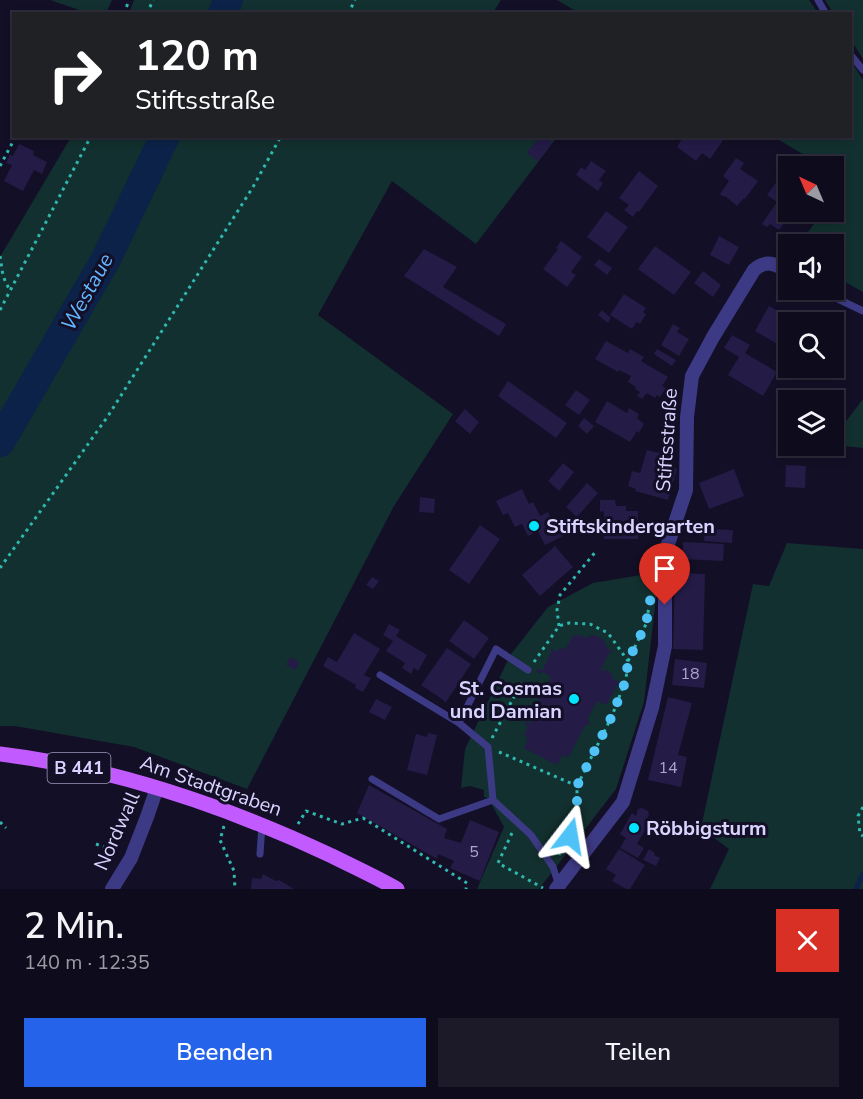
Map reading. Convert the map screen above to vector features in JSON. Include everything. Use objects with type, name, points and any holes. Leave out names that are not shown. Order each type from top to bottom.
[{"type":"main road","name":"Am Stadtgraben","points":[[0,754],[41,759],[157,788],[291,837],[397,889]]},
{"type":"street","name":"Stiftsstraße","points":[[557,887],[623,802],[652,708],[665,646],[665,564],[668,544],[686,490],[687,417],[692,376],[754,270],[765,264],[778,266]]},
{"type":"street","name":"Nordwall","points":[[112,889],[131,858],[157,788]]},
{"type":"lane","points":[[852,56],[863,70]]},
{"type":"lane","points":[[841,300],[863,310]]},
{"type":"lane","points":[[459,723],[496,649],[528,670]]},
{"type":"lane","points":[[380,675],[459,723],[488,747],[493,800],[531,835],[553,867],[557,887]]},
{"type":"lane","points":[[372,779],[439,819],[493,800]]},
{"type":"lane","points":[[260,854],[262,825]]},
{"type":"path","points":[[0,166],[15,138]]},
{"type":"path","points":[[0,310],[90,138]]},
{"type":"path","points":[[0,568],[114,406],[252,188],[280,138]]},
{"type":"path","points":[[0,256],[3,276],[10,292]]},
{"type":"path","points":[[559,626],[557,610],[561,595],[597,550]]},
{"type":"path","points":[[553,867],[570,836],[577,813],[577,786],[612,716],[626,680],[628,661],[646,624],[650,601]]},
{"type":"path","points":[[577,786],[488,747],[528,670],[559,626],[569,623],[590,624],[608,633],[628,661]]},
{"type":"path","points":[[861,835],[858,816],[863,807]]},
{"type":"path","points":[[291,837],[306,811],[342,824],[363,818],[467,883],[466,889]]},
{"type":"path","points":[[0,822],[6,828]]},
{"type":"path","points":[[517,822],[498,863],[544,889]]},
{"type":"path","points":[[220,840],[234,871],[235,889]]},
{"type":"path","points":[[96,844],[113,850]]},
{"type":"green space","points":[[50,0],[112,0],[106,12],[85,12]]},
{"type":"green space","points":[[134,0],[501,0],[493,12],[129,12]]},
{"type":"green space","points":[[557,0],[809,0],[817,12],[577,12]]},
{"type":"green space","points":[[825,0],[863,0],[863,59],[852,42],[852,12],[832,12]]},
{"type":"green space","points":[[852,63],[863,80],[863,292],[844,282],[844,234],[806,234],[816,222],[844,222],[844,184],[846,181],[844,180],[844,156],[806,156],[776,138],[852,138]]},
{"type":"green space","points":[[70,138],[556,138],[476,244],[392,181],[318,315],[453,414],[394,506],[247,789],[134,747],[15,726],[0,726],[0,257]]},
{"type":"green space","points":[[863,399],[863,448],[844,446],[844,424]]},
{"type":"green space","points":[[787,543],[863,549],[863,889],[710,889],[729,849],[701,828],[753,584],[769,586]]},
{"type":"green space","points":[[659,572],[644,702],[616,789],[539,889],[477,889],[504,827],[488,798],[484,797],[484,790],[470,786],[461,788],[465,749],[511,654],[548,607],[593,583]]},
{"type":"building","points":[[538,138],[546,138],[552,143],[538,161],[527,153]]},
{"type":"building","points":[[683,138],[724,139],[710,159],[702,153],[696,161],[677,147]]},
{"type":"building","points":[[19,144],[34,151],[33,155],[47,162],[42,174],[34,170],[23,191],[4,181],[12,165],[6,163],[10,155],[13,156]]},
{"type":"building","points":[[736,158],[744,163],[740,169],[758,181],[737,206],[720,194],[729,181],[723,176]]},
{"type":"building","points":[[591,161],[606,171],[599,180],[603,183],[598,191],[576,175],[581,167],[585,170]]},
{"type":"building","points":[[639,171],[658,186],[633,217],[624,210],[629,205],[619,198]]},
{"type":"building","points":[[778,180],[778,222],[785,222],[779,230],[770,224],[767,227],[762,224],[777,202],[767,195]]},
{"type":"building","points":[[606,211],[628,227],[609,253],[587,237]]},
{"type":"building","points":[[719,236],[739,247],[729,265],[710,255]]},
{"type":"building","points":[[561,241],[582,257],[571,272],[576,275],[567,287],[543,269],[558,249],[556,248]]},
{"type":"building","points":[[655,246],[691,272],[674,295],[638,269]]},
{"type":"building","points":[[424,249],[457,267],[443,287],[506,324],[499,336],[404,276]]},
{"type":"building","points":[[599,259],[612,268],[607,275],[594,265]]},
{"type":"building","points":[[703,271],[721,285],[713,297],[694,283]]},
{"type":"building","points":[[624,294],[646,308],[643,312],[646,314],[640,324],[637,322],[632,329],[610,315]]},
{"type":"building","points":[[769,306],[780,312],[778,312],[778,344],[755,331]]},
{"type":"building","points":[[602,310],[611,318],[608,323],[598,315]]},
{"type":"building","points":[[673,324],[680,328],[677,332],[689,339],[679,356],[661,345]]},
{"type":"building","points":[[732,335],[750,345],[745,353],[777,372],[763,396],[728,375],[739,357],[724,348]]},
{"type":"building","points":[[606,341],[628,353],[630,349],[644,357],[641,361],[668,377],[662,386],[666,388],[660,397],[657,395],[655,398],[647,393],[642,399],[637,396],[640,392],[635,389],[636,387],[628,382],[631,376],[619,370],[618,372],[595,359]]},
{"type":"building","points":[[657,349],[676,360],[672,366],[654,354]]},
{"type":"building","points":[[508,381],[567,423],[556,438],[498,396]]},
{"type":"building","points":[[576,390],[590,400],[579,415],[565,405]]},
{"type":"building","points":[[607,401],[627,413],[629,408],[639,414],[637,418],[644,424],[630,442],[595,422]]},
{"type":"building","points":[[465,409],[479,422],[470,434],[455,421]]},
{"type":"building","points":[[584,418],[594,426],[587,434],[578,426]]},
{"type":"building","points":[[647,450],[674,457],[671,467],[677,469],[668,500],[635,491],[636,489],[628,486],[632,471],[640,473]]},
{"type":"building","points":[[563,463],[574,472],[559,491],[548,481]]},
{"type":"building","points":[[786,465],[806,466],[805,488],[785,487]]},
{"type":"building","points":[[734,469],[744,496],[709,509],[699,483]]},
{"type":"building","points":[[587,483],[598,493],[577,517],[566,507]]},
{"type":"building","points":[[522,489],[529,504],[533,502],[540,516],[548,512],[554,525],[561,521],[567,534],[545,545],[538,531],[528,536],[522,524],[515,527],[508,513],[503,515],[496,501]]},
{"type":"building","points":[[420,497],[435,499],[434,513],[419,512]]},
{"type":"building","points":[[600,500],[615,500],[616,506],[626,506],[626,511],[638,511],[638,539],[604,539],[604,511],[600,512]]},
{"type":"building","points":[[480,525],[500,539],[469,584],[449,570]]},
{"type":"building","points":[[705,529],[733,530],[732,543],[704,541]]},
{"type":"building","points":[[683,542],[724,544],[723,561],[683,559]]},
{"type":"building","points":[[555,546],[573,567],[540,596],[522,575]]},
{"type":"building","points":[[675,573],[705,574],[703,650],[673,649]]},
{"type":"building","points":[[372,577],[379,581],[373,589],[366,585]]},
{"type":"building","points":[[464,620],[489,638],[474,659],[449,641]]},
{"type":"building","points":[[389,624],[400,630],[396,636],[427,655],[418,671],[414,668],[411,674],[402,668],[405,663],[386,651],[393,641],[383,635]]},
{"type":"building","points":[[354,633],[380,649],[364,675],[371,678],[363,692],[355,688],[356,685],[323,666],[328,657],[337,662]]},
{"type":"building","name":"St. Cosmas und Damian","points":[[580,635],[586,638],[593,635],[599,637],[604,641],[608,650],[611,649],[612,652],[609,653],[599,673],[608,670],[612,678],[619,682],[606,705],[597,701],[587,720],[590,722],[589,725],[586,724],[568,758],[562,755],[557,765],[524,748],[528,738],[524,735],[528,726],[525,724],[526,721],[530,723],[535,711],[531,710],[532,707],[536,709],[540,700],[537,698],[538,696],[541,698],[546,688],[543,687],[544,684],[547,685],[551,677],[543,672],[539,674],[537,668],[542,671],[552,651],[550,648],[557,651],[560,648],[565,650],[573,636]]},
{"type":"building","points":[[447,648],[471,664],[446,702],[421,685]]},
{"type":"building","points":[[290,657],[299,662],[296,670],[286,665]]},
{"type":"building","points":[[675,659],[707,663],[704,688],[672,685]]},
{"type":"building","points":[[668,697],[692,703],[678,755],[687,757],[681,787],[648,780]]},
{"type":"building","points":[[376,699],[392,707],[385,720],[369,712]]},
{"type":"building","points":[[428,733],[437,735],[427,775],[407,770],[416,734],[427,737]]},
{"type":"building","points":[[369,785],[447,829],[444,838],[461,843],[470,820],[499,832],[480,881],[450,868],[454,861],[438,854],[437,859],[357,813]]},
{"type":"building","name":"Röbbigsturm","points":[[638,809],[648,811],[649,815],[645,821],[649,823],[637,844],[644,848],[638,858],[620,848],[626,838],[620,834],[632,813],[636,816]]},
{"type":"building","points":[[619,849],[645,865],[630,889],[612,881],[616,875],[606,869]]},
{"type":"building","points":[[649,849],[660,858],[656,866],[643,860]]},
{"type":"building","points":[[263,874],[294,889],[251,889],[252,878],[261,879]]},
{"type":"waterway","name":"Westaue","points":[[224,12],[228,0]]},
{"type":"waterway","name":"Westaue","points":[[0,442],[106,259],[164,138]]},
{"type":"waterway","points":[[856,889],[863,874]]},
{"type":"place","name":"Stiftskindergarten","points":[[534,526]]},
{"type":"place","name":"St. Cosmas und Damian","points":[[574,699]]},
{"type":"place","name":"Röbbigsturm","points":[[634,828]]},
{"type":"route","points":[[570,836],[577,813],[577,786],[612,716],[626,680],[628,661],[646,624],[652,590],[665,564],[665,605]]}]
